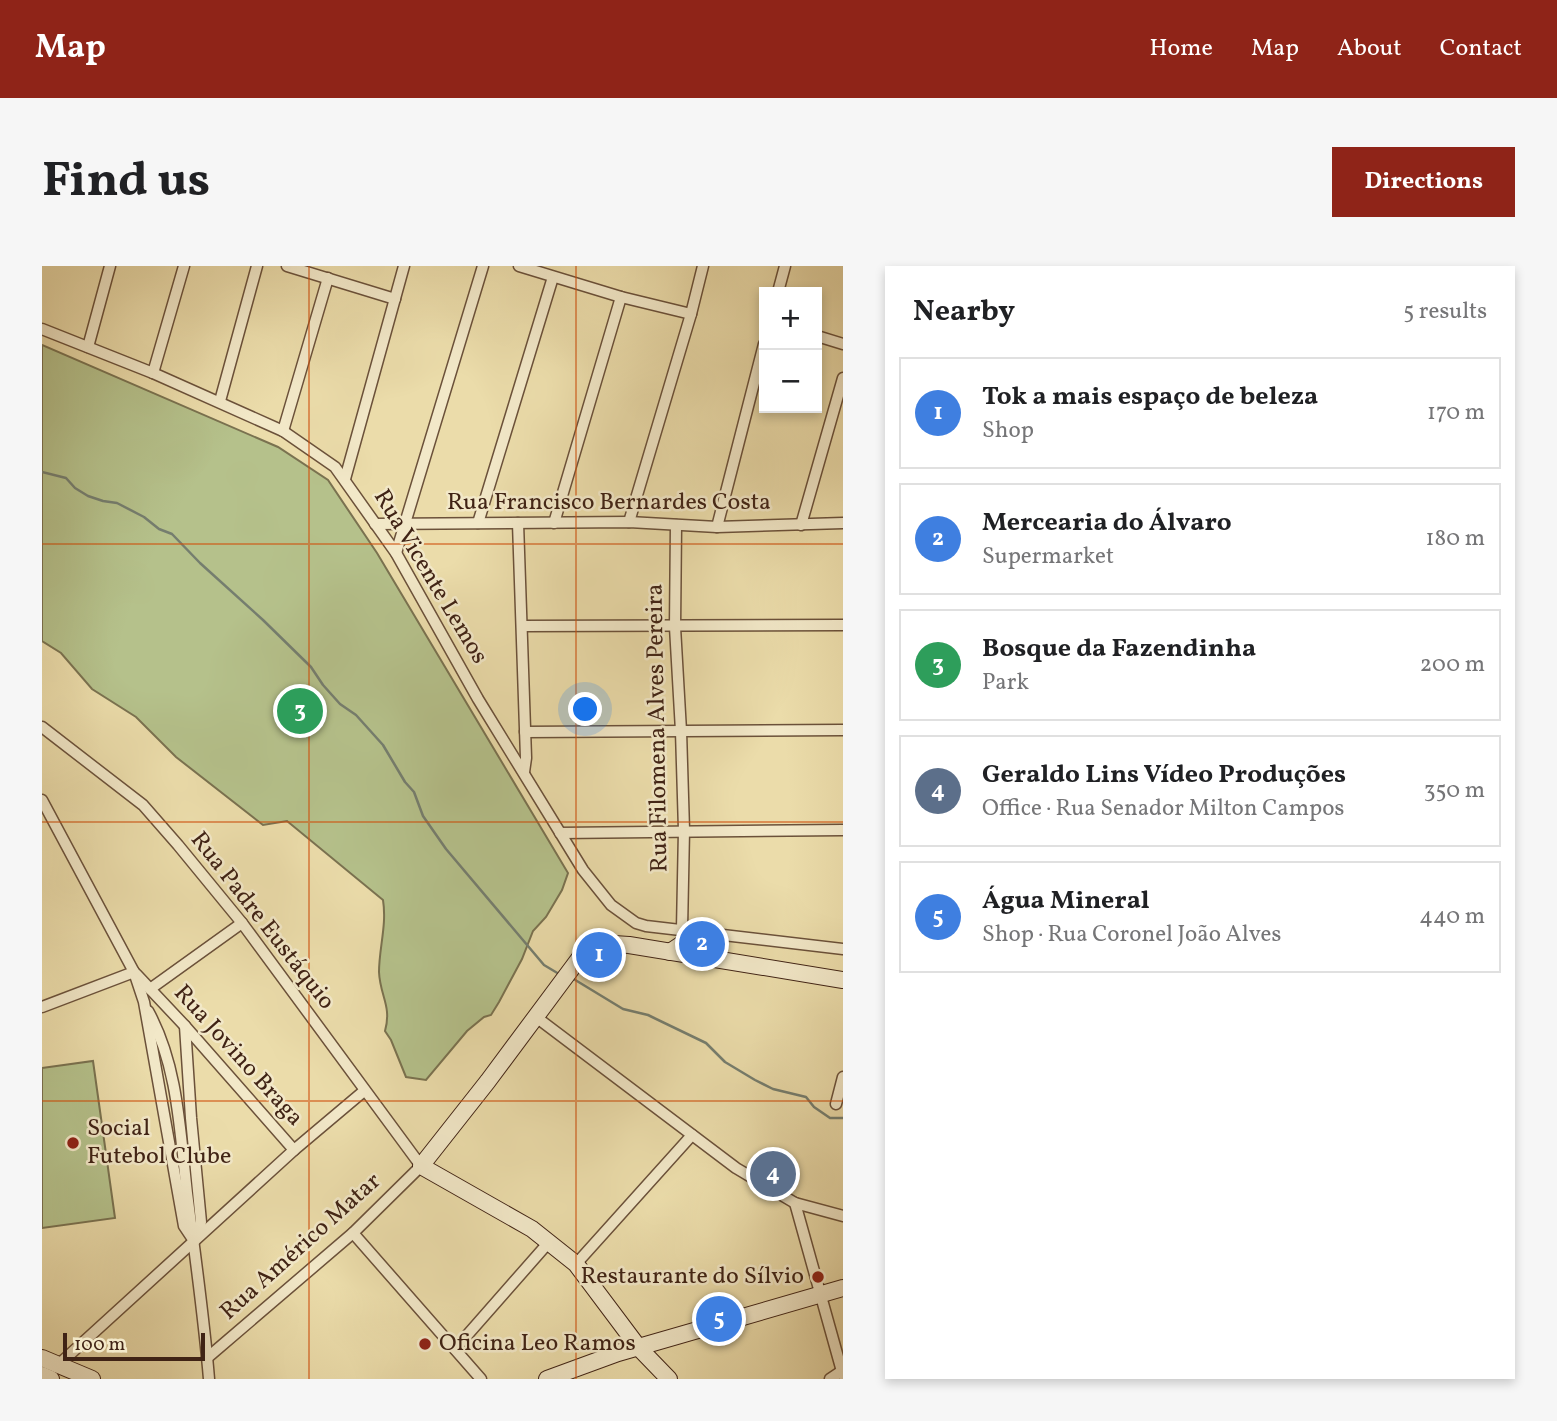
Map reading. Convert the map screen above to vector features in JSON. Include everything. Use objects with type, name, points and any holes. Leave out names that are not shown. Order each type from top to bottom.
[{"type":"street","points":[[88,347],[110,266]]},
{"type":"street","points":[[153,373],[184,266]]},
{"type":"street","points":[[220,401],[257,266]]},
{"type":"street","points":[[287,266],[395,299]]},
{"type":"street","points":[[345,479],[404,266]]},
{"type":"street","points":[[396,553],[483,266]]},
{"type":"street","points":[[519,266],[621,297],[691,314]]},
{"type":"street","points":[[629,522],[703,266]]},
{"type":"street","points":[[779,287],[785,266]]},
{"type":"street","points":[[478,523],[553,277]]},
{"type":"street","points":[[284,431],[328,278]]},
{"type":"street","points":[[554,523],[621,297]]},
{"type":"street","name":"Rua Vicente Lemos","points":[[42,330],[220,401],[284,431],[335,467],[396,553],[478,699],[583,870],[611,905],[624,916],[646,926],[843,949]]},
{"type":"street","points":[[822,338],[843,344]]},
{"type":"street","points":[[717,527],[762,350]]},
{"type":"street","points":[[801,525],[843,377]]},
{"type":"street","name":"Rua Francisco Bernardes Costa","points":[[375,524],[629,522],[717,527],[843,523]]},
{"type":"street","points":[[518,523],[523,626],[524,772]]},
{"type":"street","name":"Rua Filomena Alves Pereira","points":[[676,525],[674,627],[684,830],[682,929]]},
{"type":"street","points":[[523,626],[843,625]]},
{"type":"street","name":"Rua Padre Eustáquio","points":[[42,727],[143,805],[242,923],[421,1166]]},
{"type":"street","points":[[525,732],[843,730]]},
{"type":"street","points":[[42,803],[62,833],[134,972],[144,1002],[184,1226],[194,1241]]},
{"type":"street","points":[[560,833],[843,830]]},
{"type":"street","points":[[150,989],[242,923]]},
{"type":"street","points":[[670,952],[691,938],[707,932]]},
{"type":"street","points":[[669,1379],[639,1348],[576,1264],[549,1241],[497,1208],[421,1166],[570,969],[584,952],[599,943],[843,980]]},
{"type":"street","points":[[42,1007],[134,972]]},
{"type":"street","name":"Rua Jovino Braga","points":[[134,972],[294,1150]]},
{"type":"street","points":[[144,1002],[160,1032],[174,1088],[209,1379]]},
{"type":"street","points":[[536,1017],[736,1168],[795,1203],[843,1216]]},
{"type":"street","points":[[185,1026],[201,1222],[194,1241]]},
{"type":"street","points":[[836,1104],[843,1077]]},
{"type":"street","points":[[174,1088],[191,1118]]},
{"type":"street","points":[[42,1376],[294,1150],[364,1091]]},
{"type":"street","points":[[576,1264],[692,1135]]},
{"type":"street","name":"Rua Américo Matar","points":[[207,1358],[353,1233],[421,1166]]},
{"type":"street","points":[[795,1203],[843,1373],[830,1379]]},
{"type":"street","points":[[353,1233],[481,1379]]},
{"type":"street","points":[[455,1349],[549,1241]]},
{"type":"street","points":[[547,1379],[607,1356],[843,1288]]},
{"type":"street","points":[[50,1370],[91,1379]]},
{"type":"green space","points":[[42,345],[278,447],[328,480],[377,553],[568,873],[562,890],[546,917],[533,931],[522,959],[491,1015],[484,1017],[467,1031],[426,1080],[406,1077],[385,1031],[387,1015],[379,972],[383,900],[287,821],[263,825],[176,757],[136,717],[92,689],[61,653],[42,641]]},
{"type":"green space","name":"Social Futebol Clube","points":[[93,1061],[115,1218],[42,1228],[42,1068]]},
{"type":"waterway","points":[[42,472],[66,478],[88,496],[117,503],[172,534],[263,620],[311,667],[340,704],[356,715],[383,745],[414,792],[423,816],[446,849],[544,965],[559,974]]},
{"type":"waterway","points":[[572,978],[623,1009],[648,1015],[706,1043],[725,1062],[755,1080],[773,1089],[806,1097],[814,1107],[830,1118],[843,1118]]},
{"type":"place","name":"Bosque da Fazendinha","points":[[300,711]]},
{"type":"place","name":"Mercearia do Álvaro","points":[[702,944]]},
{"type":"place","name":"Tok a mais espaço de beleza","points":[[599,955]]},
{"type":"place","name":"Social Futebol Clube","points":[[73,1143]]},
{"type":"place","name":"Geraldo Lins Vídeo Produções","points":[[773,1174]]},
{"type":"place","name":"Restaurante do Sílvio","points":[[818,1277]]},
{"type":"place","name":"Água Mineral","points":[[719,1319]]},
{"type":"place","name":"Oficina Leo Ramos","points":[[425,1344]]}]
